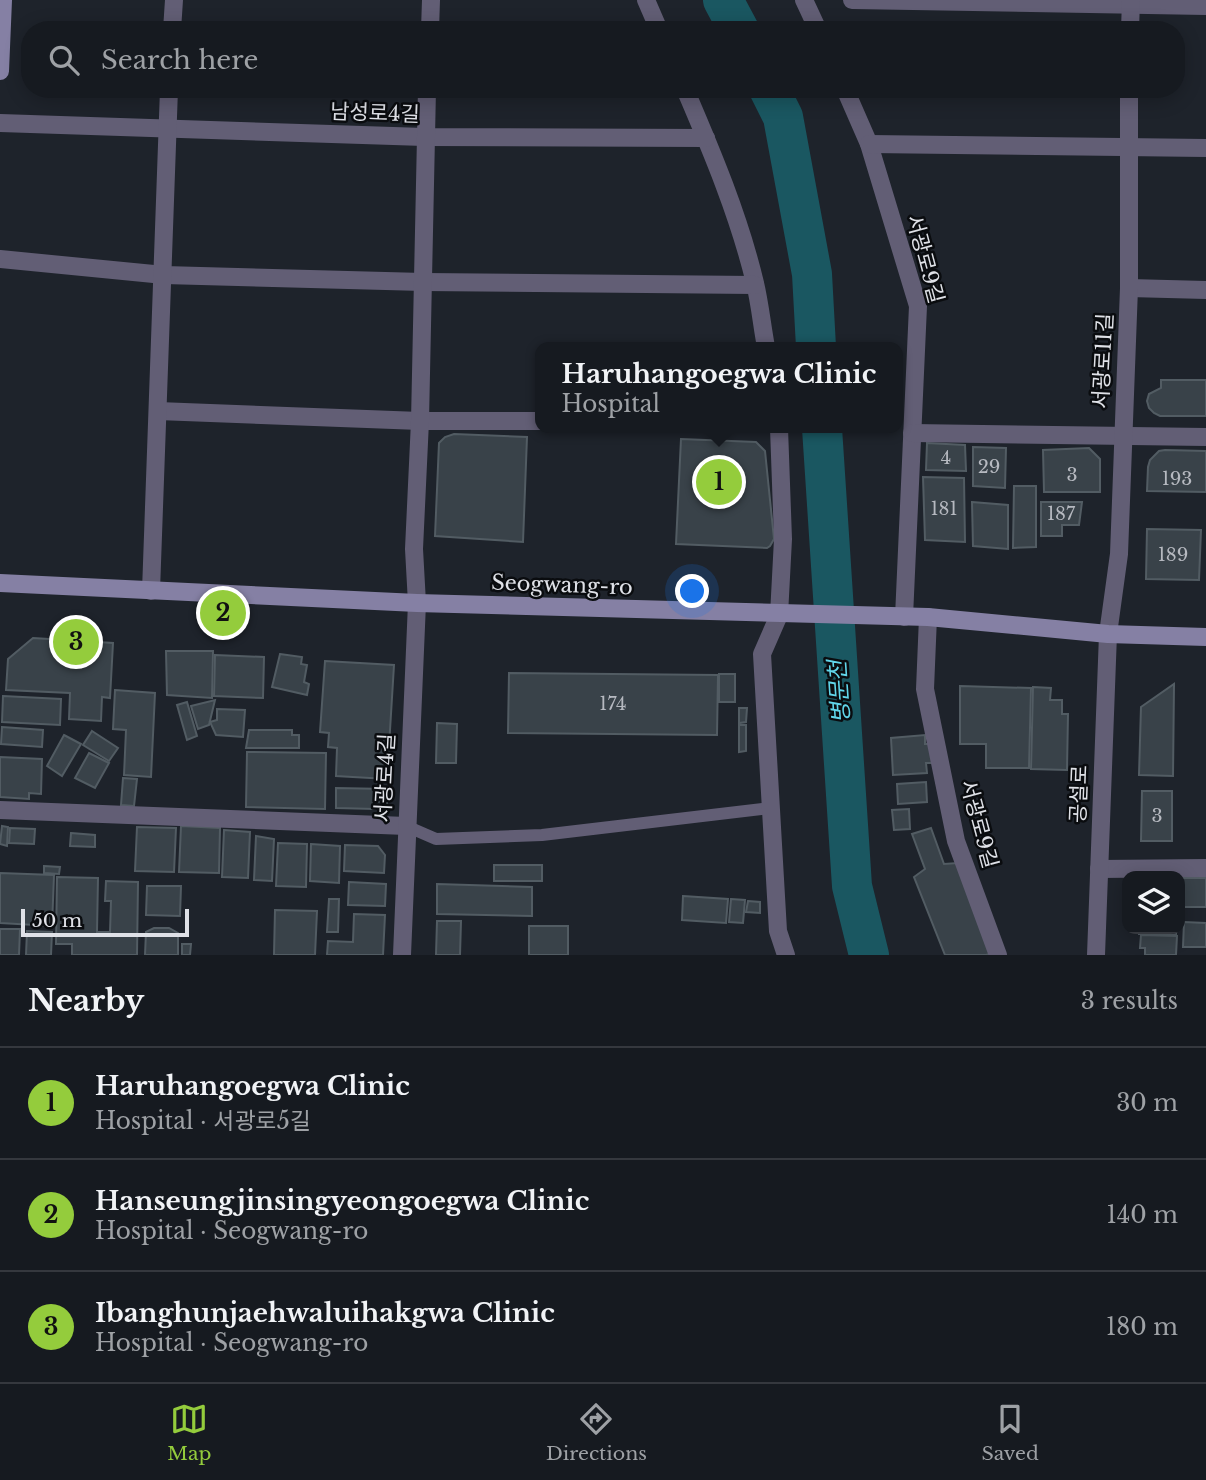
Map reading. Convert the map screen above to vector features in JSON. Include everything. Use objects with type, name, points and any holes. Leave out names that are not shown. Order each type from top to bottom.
[{"type":"main road","points":[[0,71],[3,0]]},
{"type":"main road","name":"Seogwang-ro","points":[[0,583],[417,603],[904,617]]},
{"type":"main road","points":[[904,617],[1108,634],[1206,637]]},
{"type":"street","points":[[173,21],[174,0]]},
{"type":"street","points":[[431,21],[432,0]]},
{"type":"street","points":[[646,0],[655,21]]},
{"type":"street","points":[[804,0],[814,21]]},
{"type":"street","points":[[852,0],[1206,6]]},
{"type":"street","points":[[1130,21],[1131,3]]},
{"type":"street","points":[[151,591],[169,98]]},
{"type":"street","name":"서광로4길","points":[[402,955],[417,603],[414,549],[420,421],[426,98]]},
{"type":"street","points":[[689,98],[742,237],[755,285],[765,342]]},
{"type":"street","name":"서광로9길","points":[[849,98],[869,144],[918,306],[904,617]]},
{"type":"street","name":"서광로11길","points":[[1108,634],[1119,554],[1129,288],[1129,98]]},
{"type":"street","name":"남성로4길","points":[[0,123],[424,137],[706,138]]},
{"type":"street","points":[[869,144],[1206,148]]},
{"type":"street","points":[[0,259],[164,275],[423,282],[755,285]]},
{"type":"street","points":[[1129,288],[1206,290]]},
{"type":"street","points":[[159,411],[420,421],[535,421]]},
{"type":"street","points":[[779,433],[783,539],[779,615],[762,654],[778,931],[786,955]]},
{"type":"street","points":[[912,433],[1206,437]]},
{"type":"street","name":"서광로9길","points":[[928,617],[925,689],[956,841],[998,955]]},
{"type":"street","name":"공설로","points":[[1096,955],[1108,634]]},
{"type":"street","points":[[0,810],[406,826]]},
{"type":"street","points":[[1099,869],[1206,868]]},
{"type":"lane","points":[[406,826],[436,839],[542,835],[771,808]]},
{"type":"building","points":[[1161,380],[1206,380],[1206,416],[1160,416],[1154,413],[1147,401],[1149,394],[1161,388]]},
{"type":"building","points":[[454,434],[527,437],[523,542],[435,536],[439,443]]},
{"type":"building","points":[[681,439],[756,442],[765,451],[774,539],[770,546],[676,544]]},
{"type":"building","points":[[927,443],[965,445],[966,471],[926,470]]},
{"type":"building","points":[[973,447],[1006,448],[1005,488],[973,486]]},
{"type":"building","points":[[1089,448],[1100,459],[1100,492],[1044,492],[1043,450]]},
{"type":"building","points":[[1159,451],[1206,451],[1206,492],[1147,491],[1150,460]]},
{"type":"building","points":[[923,477],[964,478],[965,542],[925,540]]},
{"type":"building","points":[[1014,486],[1036,486],[1036,547],[1013,548]]},
{"type":"building","points":[[972,502],[1008,505],[1008,549],[973,546]]},
{"type":"building","points":[[1041,502],[1082,502],[1079,525],[1062,525],[1062,536],[1041,536]]},
{"type":"building","points":[[1147,529],[1201,530],[1199,580],[1146,579]]},
{"type":"building","points":[[33,638],[113,643],[110,698],[102,697],[101,721],[69,719],[70,693],[6,690],[8,659]]},
{"type":"building","points":[[166,651],[213,651],[212,698],[167,695]]},
{"type":"building","points":[[280,654],[302,657],[301,664],[307,665],[304,682],[309,684],[307,695],[272,687]]},
{"type":"building","points":[[215,655],[264,657],[263,698],[214,696]]},
{"type":"building","points":[[325,661],[394,665],[387,779],[336,776],[337,748],[328,747],[329,733],[320,732]]},
{"type":"building","points":[[509,673],[718,675],[717,735],[508,733]]},
{"type":"building","points":[[719,674],[735,674],[735,702],[719,702]]},
{"type":"building","points":[[1174,684],[1173,776],[1139,775],[1141,707]]},
{"type":"building","points":[[960,686],[1031,688],[1029,768],[986,768],[986,744],[960,744]]},
{"type":"building","points":[[1033,687],[1051,688],[1050,700],[1062,700],[1062,714],[1068,714],[1067,770],[1031,769]]},
{"type":"building","points":[[115,690],[155,693],[151,777],[124,775],[126,730],[113,729]]},
{"type":"building","points":[[3,696],[61,699],[60,725],[2,722]]},
{"type":"building","points":[[215,700],[209,725],[198,729],[191,706]]},
{"type":"building","points":[[187,702],[197,736],[187,740],[177,705]]},
{"type":"building","points":[[739,708],[747,708],[746,722],[739,723]]},
{"type":"building","points":[[217,709],[245,710],[243,737],[216,735],[210,722],[217,720]]},
{"type":"building","points":[[437,723],[457,724],[456,763],[436,763]]},
{"type":"building","points":[[739,725],[746,725],[746,751],[739,752]]},
{"type":"building","points":[[2,727],[43,730],[42,747],[1,744]]},
{"type":"building","points":[[249,730],[292,730],[292,735],[299,735],[299,748],[246,748]]},
{"type":"building","points":[[92,731],[118,748],[109,761],[83,745]]},
{"type":"building","points":[[64,735],[81,744],[62,776],[47,766]]},
{"type":"building","points":[[925,735],[925,744],[931,744],[932,763],[926,763],[927,773],[893,775],[891,738]]},
{"type":"building","points":[[247,752],[326,753],[325,809],[246,807]]},
{"type":"building","points":[[89,753],[109,763],[95,788],[75,778]]},
{"type":"building","points":[[0,757],[42,759],[41,794],[29,793],[29,799],[0,797]]},
{"type":"building","points":[[123,778],[137,779],[134,806],[121,805]]},
{"type":"building","points":[[926,782],[927,802],[898,804],[897,784]]},
{"type":"building","points":[[336,788],[387,789],[387,805],[375,809],[336,808]]},
{"type":"building","points":[[1142,791],[1172,791],[1172,841],[1141,841]]},
{"type":"building","points":[[909,809],[910,829],[894,830],[892,810]]},
{"type":"building","points":[[2,826],[8,827],[7,846],[0,844]]},
{"type":"building","points":[[181,826],[220,828],[219,873],[179,872]]},
{"type":"building","points":[[137,827],[176,828],[174,872],[135,871]]},
{"type":"building","points":[[10,828],[35,829],[34,844],[9,843]]},
{"type":"building","points":[[931,828],[944,864],[958,863],[993,953],[945,955],[914,877],[925,869],[912,834]]},
{"type":"building","points":[[224,830],[250,832],[248,878],[222,877]]},
{"type":"building","points":[[71,833],[95,835],[95,847],[70,846]]},
{"type":"building","points":[[256,836],[274,839],[272,881],[254,880]]},
{"type":"building","points":[[278,843],[307,844],[306,887],[276,886]]},
{"type":"building","points":[[311,844],[340,846],[339,883],[310,881]]},
{"type":"building","points":[[345,845],[378,846],[385,855],[384,873],[344,871]]},
{"type":"building","points":[[494,865],[542,865],[542,881],[494,881]]},
{"type":"building","points":[[44,866],[60,867],[59,874],[44,873]]},
{"type":"building","points":[[0,873],[54,875],[52,926],[0,923]]},
{"type":"building","points":[[57,877],[98,878],[97,932],[110,932],[111,901],[105,901],[106,881],[138,882],[137,955],[72,955],[72,944],[56,944]]},
{"type":"building","points":[[1185,878],[1206,878],[1206,907],[1185,907]]},
{"type":"building","points":[[349,882],[386,884],[385,906],[348,905]]},
{"type":"building","points":[[437,884],[532,887],[532,916],[437,914]]},
{"type":"building","points":[[147,886],[181,886],[180,916],[146,915]]},
{"type":"building","points":[[683,896],[728,899],[726,923],[682,920]]},
{"type":"building","points":[[329,899],[339,899],[338,932],[327,932]]},
{"type":"building","points":[[731,899],[745,900],[743,923],[729,922]]},
{"type":"building","points":[[748,901],[760,902],[760,913],[746,912]]},
{"type":"building","points":[[275,910],[317,911],[315,955],[274,955]]},
{"type":"building","points":[[354,914],[385,915],[383,955],[327,955],[328,941],[353,942]]},
{"type":"building","points":[[437,921],[461,921],[460,955],[436,955]]},
{"type":"building","points":[[1185,922],[1206,923],[1206,947],[1183,947]]},
{"type":"building","points":[[529,926],[568,926],[568,955],[529,955]]},
{"type":"building","points":[[154,928],[169,928],[178,933],[178,955],[145,955],[146,932]]},
{"type":"building","points":[[0,929],[20,929],[19,955],[0,955]]},
{"type":"building","points":[[27,931],[52,932],[51,955],[26,955]]},
{"type":"building","points":[[1141,935],[1177,936],[1176,955],[1145,955],[1145,948],[1140,948]]},
{"type":"building","points":[[182,944],[191,944],[190,955],[182,955]]},
{"type":"waterway","name":"병문천","points":[[723,0],[734,21]]},
{"type":"waterway","name":"병문천","points":[[774,98],[783,117],[812,274],[816,342]]},
{"type":"waterway","name":"병문천","points":[[822,433],[852,886],[869,955]]},
{"type":"place","name":"Haruhangoegwa Clinic","points":[[719,482]]},
{"type":"place","name":"Hanseungjinsingyeongoegwa Clinic","points":[[223,613]]},
{"type":"place","name":"Ibanghunjaehwaluihakgwa Clinic","points":[[76,642]]}]
